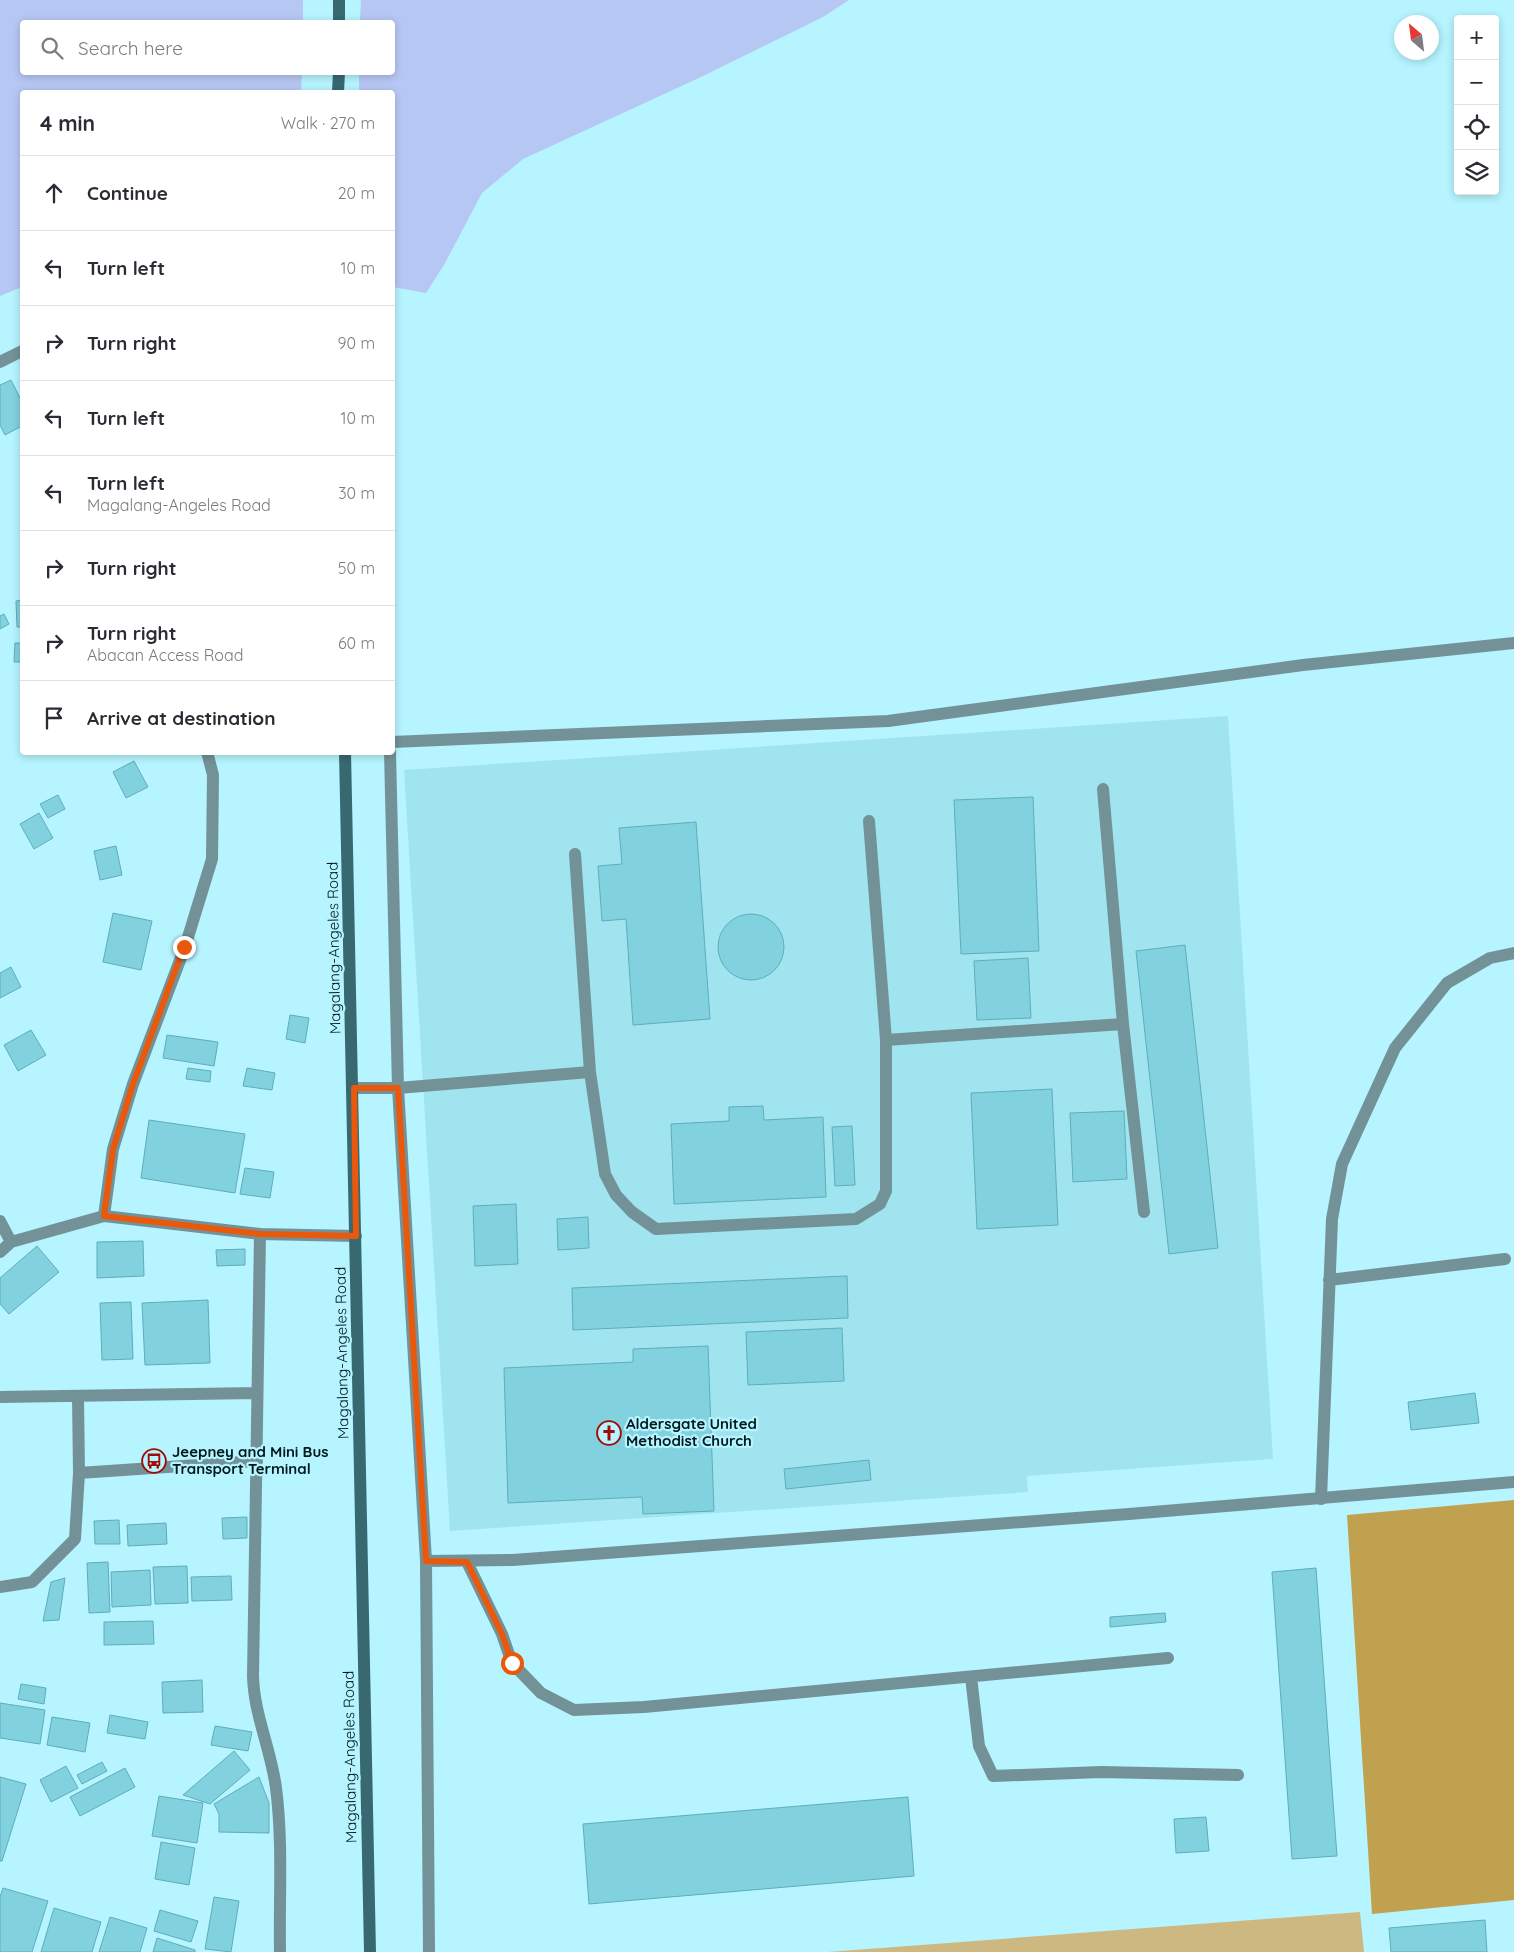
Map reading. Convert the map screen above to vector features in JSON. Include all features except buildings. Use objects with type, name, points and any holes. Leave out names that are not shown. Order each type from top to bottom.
[{"type":"main road","points":[[339,0],[339,20]]},
{"type":"main road","points":[[338,90],[339,75]]},
{"type":"main road","name":"Magalang-Angeles Road","points":[[345,755],[354,1088],[370,1952]]},
{"type":"street","points":[[0,362],[20,352]]},
{"type":"street","points":[[395,742],[888,721],[1303,664],[1514,643]]},
{"type":"street","points":[[104,1216],[113,1149],[124,1112],[184,947],[212,859],[213,775],[208,755]]},
{"type":"street","points":[[390,755],[398,1088],[426,1561],[429,1952]]},
{"type":"street","points":[[1103,789],[1123,1024],[1144,1212]]},
{"type":"street","points":[[575,854],[590,1072],[605,1174],[616,1195],[632,1212],[656,1229],[856,1219],[880,1204],[886,1191],[886,1040],[869,821]]},
{"type":"street","points":[[1321,1499],[1332,1219],[1342,1164],[1395,1048],[1447,983],[1490,958],[1514,954]]},
{"type":"street","points":[[886,1040],[1123,1024]]},
{"type":"street","points":[[354,1088],[398,1088],[590,1072]]},
{"type":"street","points":[[0,1252],[11,1242],[104,1216],[260,1234],[356,1236]]},
{"type":"street","points":[[0,1221],[11,1242]]},
{"type":"street","points":[[260,1234],[254,1697],[271,1756],[280,1817],[280,1952]]},
{"type":"street","points":[[1329,1280],[1505,1259]]},
{"type":"street","points":[[0,1397],[257,1393]]},
{"type":"street","points":[[0,1587],[32,1582],[75,1539],[79,1473],[78,1397]]},
{"type":"street","points":[[79,1473],[257,1461]]},
{"type":"street","points":[[426,1561],[523,1560],[1321,1499],[1514,1482]]},
{"type":"street","points":[[467,1562],[502,1634],[512,1663],[541,1693],[574,1710],[644,1706],[1168,1658]]},
{"type":"street","points":[[971,1677],[979,1746],[993,1776],[1101,1772],[1238,1775]]},
{"type":"shaded area","points":[[0,0],[849,0],[823,17],[701,77],[523,159],[482,193],[444,265],[426,293],[395,287],[395,90],[20,90],[20,288],[0,296]]},
{"type":"shaded area","points":[[1228,716],[1273,1459],[1027,1476],[1028,1492],[450,1531],[404,770]]},
{"type":"shaded area","points":[[1514,1500],[1514,1900],[1372,1914],[1347,1515]]},
{"type":"shaded area","points":[[1360,1912],[1364,1952],[828,1952]]},
{"type":"pier","points":[[303,0],[361,0],[360,20],[303,20]]},
{"type":"pier","points":[[302,75],[359,75],[359,90],[301,90]]},
{"type":"place","name":"Aldersgate United Methodist Church","points":[[609,1433]]},
{"type":"place","name":"Jeepney and Mini Bus Transport Terminal","points":[[154,1461]]},
{"type":"route","points":[[184,947],[133,1084],[113,1149],[104,1216],[260,1234],[356,1236],[354,1088],[398,1088],[426,1561],[467,1562],[502,1634],[512,1663]]}]
